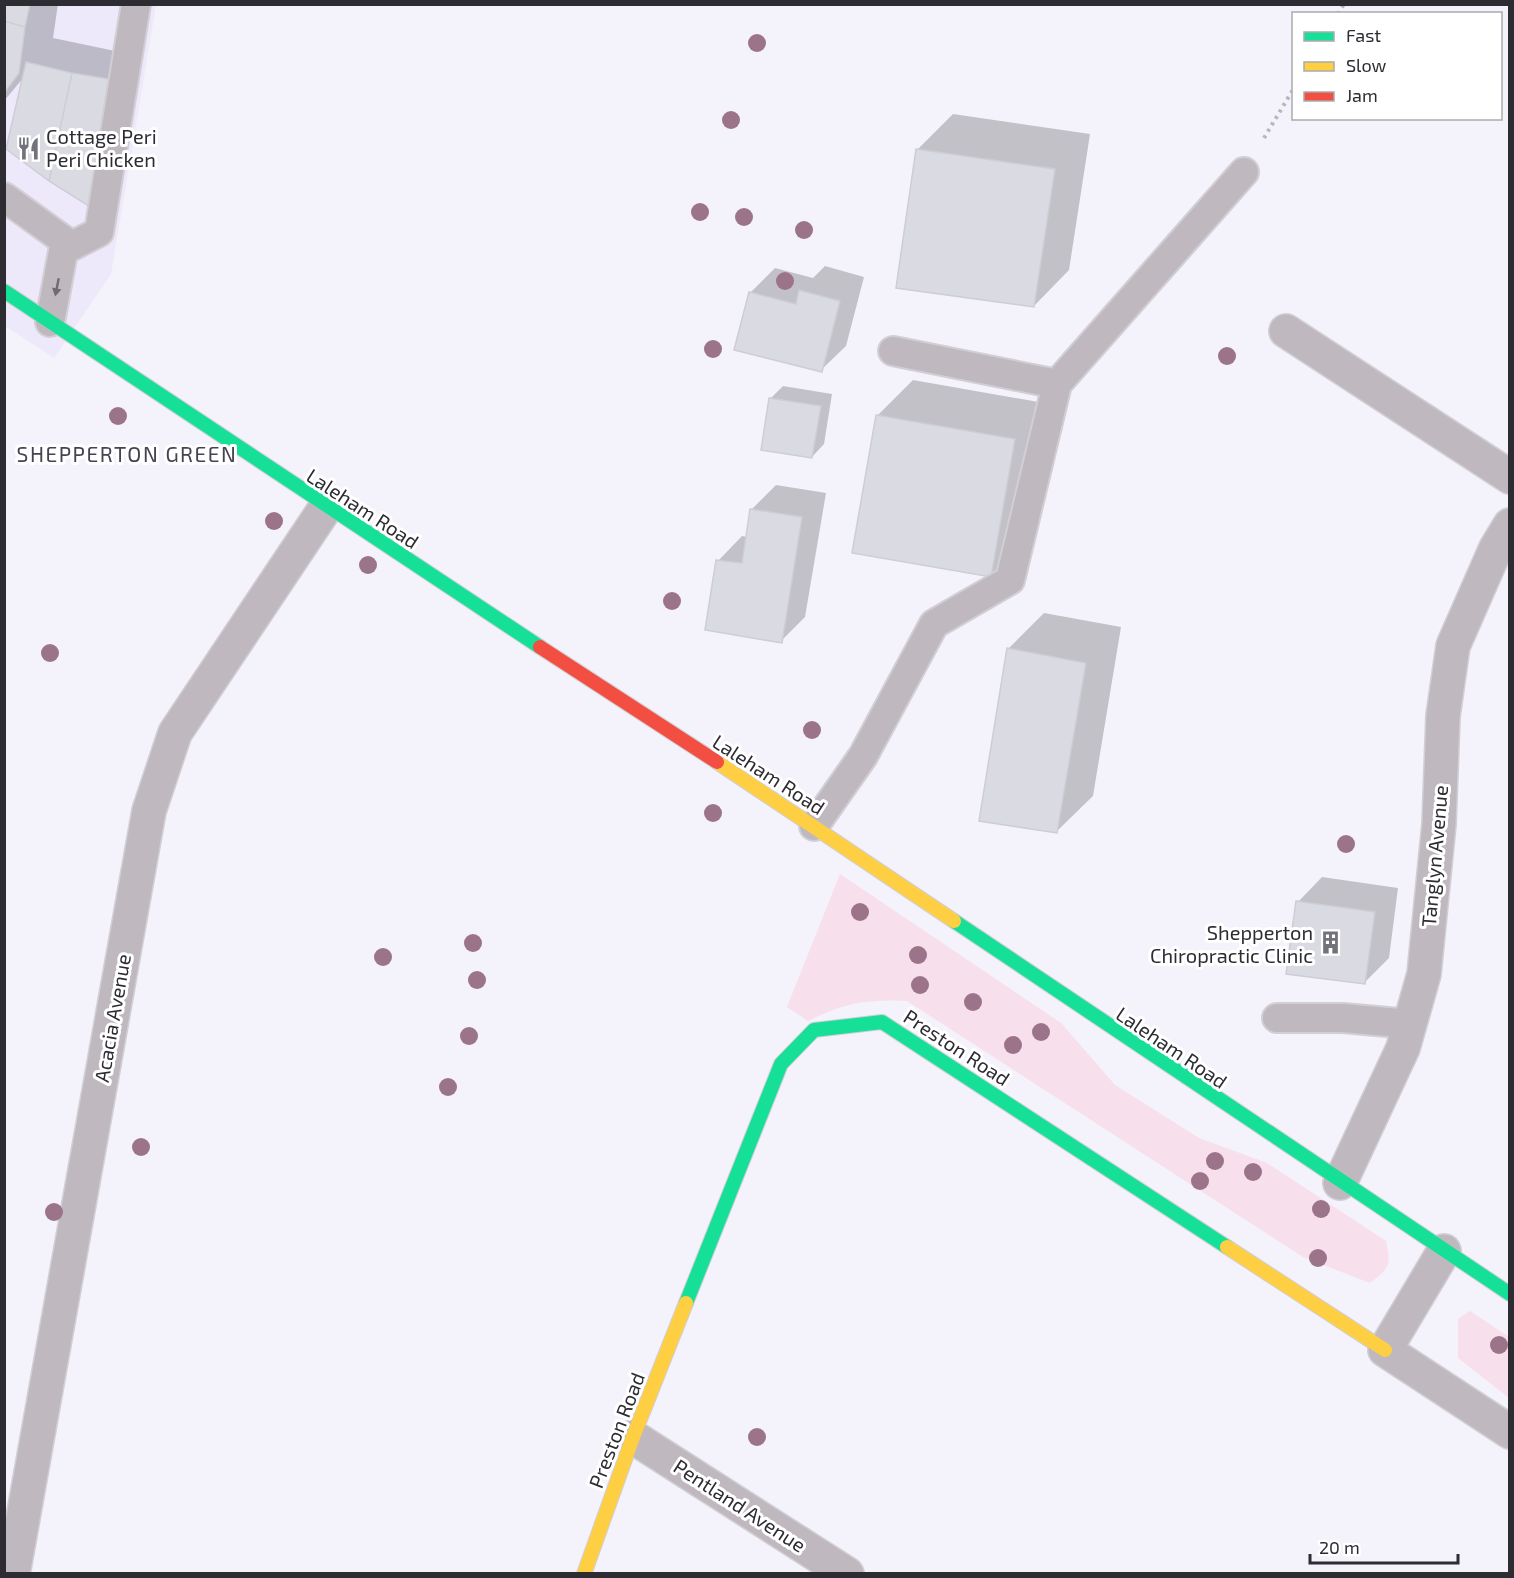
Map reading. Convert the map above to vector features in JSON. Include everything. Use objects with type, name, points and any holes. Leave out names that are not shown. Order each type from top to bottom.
[{"type":"main road","name":"Laleham Road","points":[[4,291],[326,507],[814,826],[1340,1183],[1509,1294]]},
{"type":"main road","name":"Preston Road","points":[[584,1574],[633,1437],[781,1064],[814,1030],[882,1022],[1385,1350]]},
{"type":"street","points":[[1286,331],[1509,477]]},
{"type":"street","name":"Acacia Avenue","points":[[13,1574],[149,812],[175,733],[326,507]]},
{"type":"street","name":"Tanglyn Avenue","points":[[1340,1183],[1403,1048],[1424,974],[1439,824],[1443,716],[1453,646],[1496,548],[1509,525]]},
{"type":"street","points":[[1444,1251],[1385,1350],[1509,1432]]},
{"type":"street","name":"Pentland Avenue","points":[[633,1437],[847,1574]]},
{"type":"lane","points":[[64,250],[99,232],[136,4]]},
{"type":"lane","points":[[814,826],[863,756],[934,624],[1010,580],[1057,384],[1244,172]]},
{"type":"lane","points":[[4,197],[65,241],[50,322]]},
{"type":"lane","points":[[893,351],[1057,384]]},
{"type":"lane","points":[[1277,1018],[1343,1018],[1410,1024]]},
{"type":"path","points":[[1244,172],[1292,90]]},
{"type":"shaded area","points":[[4,5],[156,5],[111,274],[54,358],[5,326]]},
{"type":"shaded area","points":[[840,874],[1061,1023],[1115,1085],[1199,1138],[1267,1163],[1386,1241],[1388,1261],[1385,1269],[1370,1283],[1303,1257],[907,1001],[880,1001],[845,1006],[808,1021],[787,1007]]},
{"type":"shaded area","points":[[1470,1311],[1509,1337],[1509,1398],[1458,1358],[1458,1319]]},
{"type":"building","points":[[4,4],[30,4],[25,27],[4,21]]},
{"type":"building","points":[[4,21],[25,27],[19,73],[4,93]]},
{"type":"building","points":[[26,62],[72,73],[49,181],[6,149]]},
{"type":"building","points":[[72,73],[115,80],[92,208],[49,181]]},
{"type":"building","points":[[916,149],[1055,169],[1034,307],[896,288]]},
{"type":"building","points":[[799,290],[840,301],[822,372],[734,350],[749,292],[796,304]]},
{"type":"building","points":[[769,398],[821,406],[812,458],[761,450]]},
{"type":"building","points":[[876,415],[1015,439],[991,577],[852,553]]},
{"type":"building","points":[[750,509],[802,517],[782,643],[705,630],[716,560],[742,563]]},
{"type":"building","points":[[1007,648],[1086,663],[1057,833],[979,821]]},
{"type":"building","name":"Shepperton Chiropractic Clinic","points":[[1296,901],[1375,912],[1365,984],[1286,974]]},
{"type":"traffic: fast","points":[[4,291],[540,647]]},
{"type":"traffic: fast","points":[[954,921],[1510,1294]]},
{"type":"traffic: fast","points":[[686,1303],[781,1064],[814,1030],[882,1022],[1227,1247]]},
{"type":"traffic: slow","points":[[717,762],[954,921]]},
{"type":"traffic: slow","points":[[1227,1247],[1385,1350]]},
{"type":"traffic: slow","points":[[584,1574],[633,1437],[686,1303]]},
{"type":"traffic: jam","points":[[540,647],[717,762]]},
{"type":"place","name":"Cottage Peri Peri Chicken","points":[[28,148]]},
{"type":"place","name":"Shepperton Chiropractic Clinic","points":[[1331,943]]},
{"type":"district","name":"SHEPPERTON GREEN","points":[[127,453]]}]
